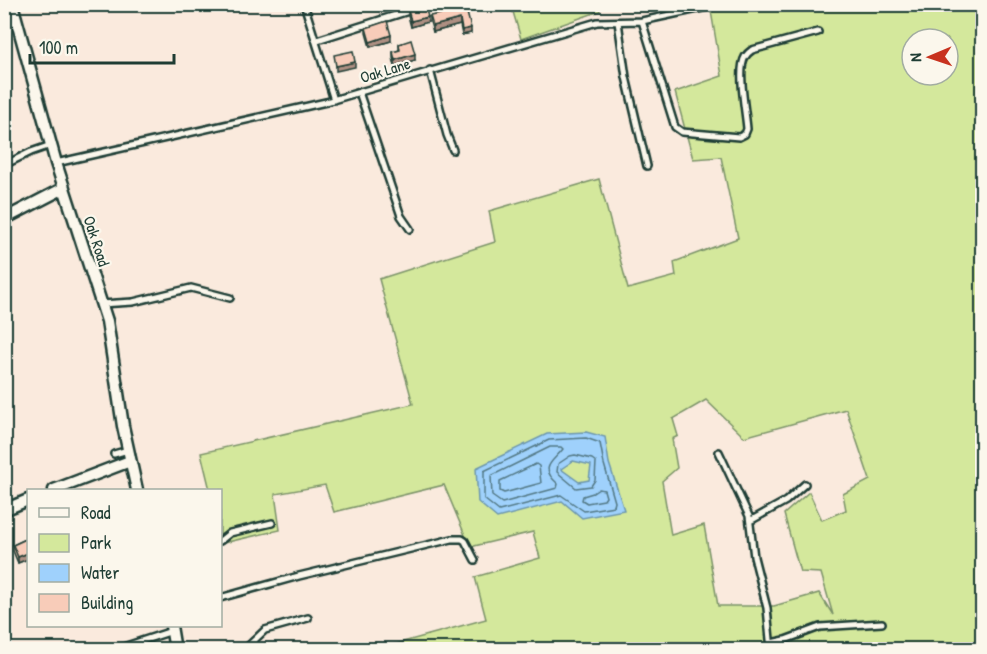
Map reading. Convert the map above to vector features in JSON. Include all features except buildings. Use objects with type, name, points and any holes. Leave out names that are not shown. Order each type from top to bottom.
[{"type":"street","name":"Oak Road","points":[[12,4],[56,163],[107,321],[128,450],[137,489]]},
{"type":"street","points":[[4,219],[64,188]]},
{"type":"street","points":[[57,489],[130,461]]},
{"type":"street","points":[[4,510],[27,500]]},
{"type":"street","points":[[171,628],[176,650]]},
{"type":"lane","points":[[304,4],[334,100]]},
{"type":"lane","points":[[317,40],[418,8],[421,4]]},
{"type":"lane","name":"Oak Lane","points":[[56,163],[334,100],[597,22],[642,21],[720,4]]},
{"type":"lane","points":[[642,21],[675,127],[682,132],[739,138],[745,134],[747,129],[742,76],[742,63],[746,55],[752,50],[818,32]]},
{"type":"lane","points":[[618,22],[626,77],[647,166]]},
{"type":"lane","points":[[430,70],[453,150]]},
{"type":"lane","points":[[359,92],[400,216],[410,229]]},
{"type":"lane","points":[[4,165],[51,145]]},
{"type":"lane","points":[[101,304],[133,302],[191,288],[230,298]]},
{"type":"lane","points":[[114,454],[128,450]]},
{"type":"lane","points":[[719,452],[740,493],[750,521],[754,557],[767,608],[771,646],[820,627],[882,623]]},
{"type":"lane","points":[[750,521],[786,501],[805,484]]},
{"type":"lane","points":[[222,539],[230,533],[272,523]]},
{"type":"lane","points":[[222,597],[299,576],[452,539],[465,541],[476,560]]},
{"type":"lane","points":[[244,650],[266,630],[308,618]]},
{"type":"lane","points":[[114,650],[171,628]]},
{"type":"green space","points":[[511,5],[599,5],[600,11],[521,39]]},
{"type":"green space","points":[[710,5],[982,5],[982,649],[378,649],[486,619],[475,577],[540,558],[533,532],[470,547],[444,485],[334,512],[325,485],[275,494],[280,530],[223,543],[222,489],[210,489],[201,453],[413,404],[379,279],[495,242],[489,211],[599,179],[628,289],[676,276],[674,262],[738,238],[721,157],[693,159],[675,92],[722,76]],"holes":[[[706,400],[744,437],[846,409],[870,480],[843,494],[846,510],[822,520],[809,492],[784,514],[800,572],[821,573],[833,615],[819,593],[774,606],[718,606],[704,525],[671,535],[662,481],[677,468],[672,439],[678,436],[673,419]]]},
{"type":"water","points":[[586,432],[605,437],[609,463],[624,510],[582,518],[562,501],[497,518],[478,502],[476,468],[547,434]],"holes":[[[573,461],[591,465],[589,480],[579,482],[561,469]]]}]
